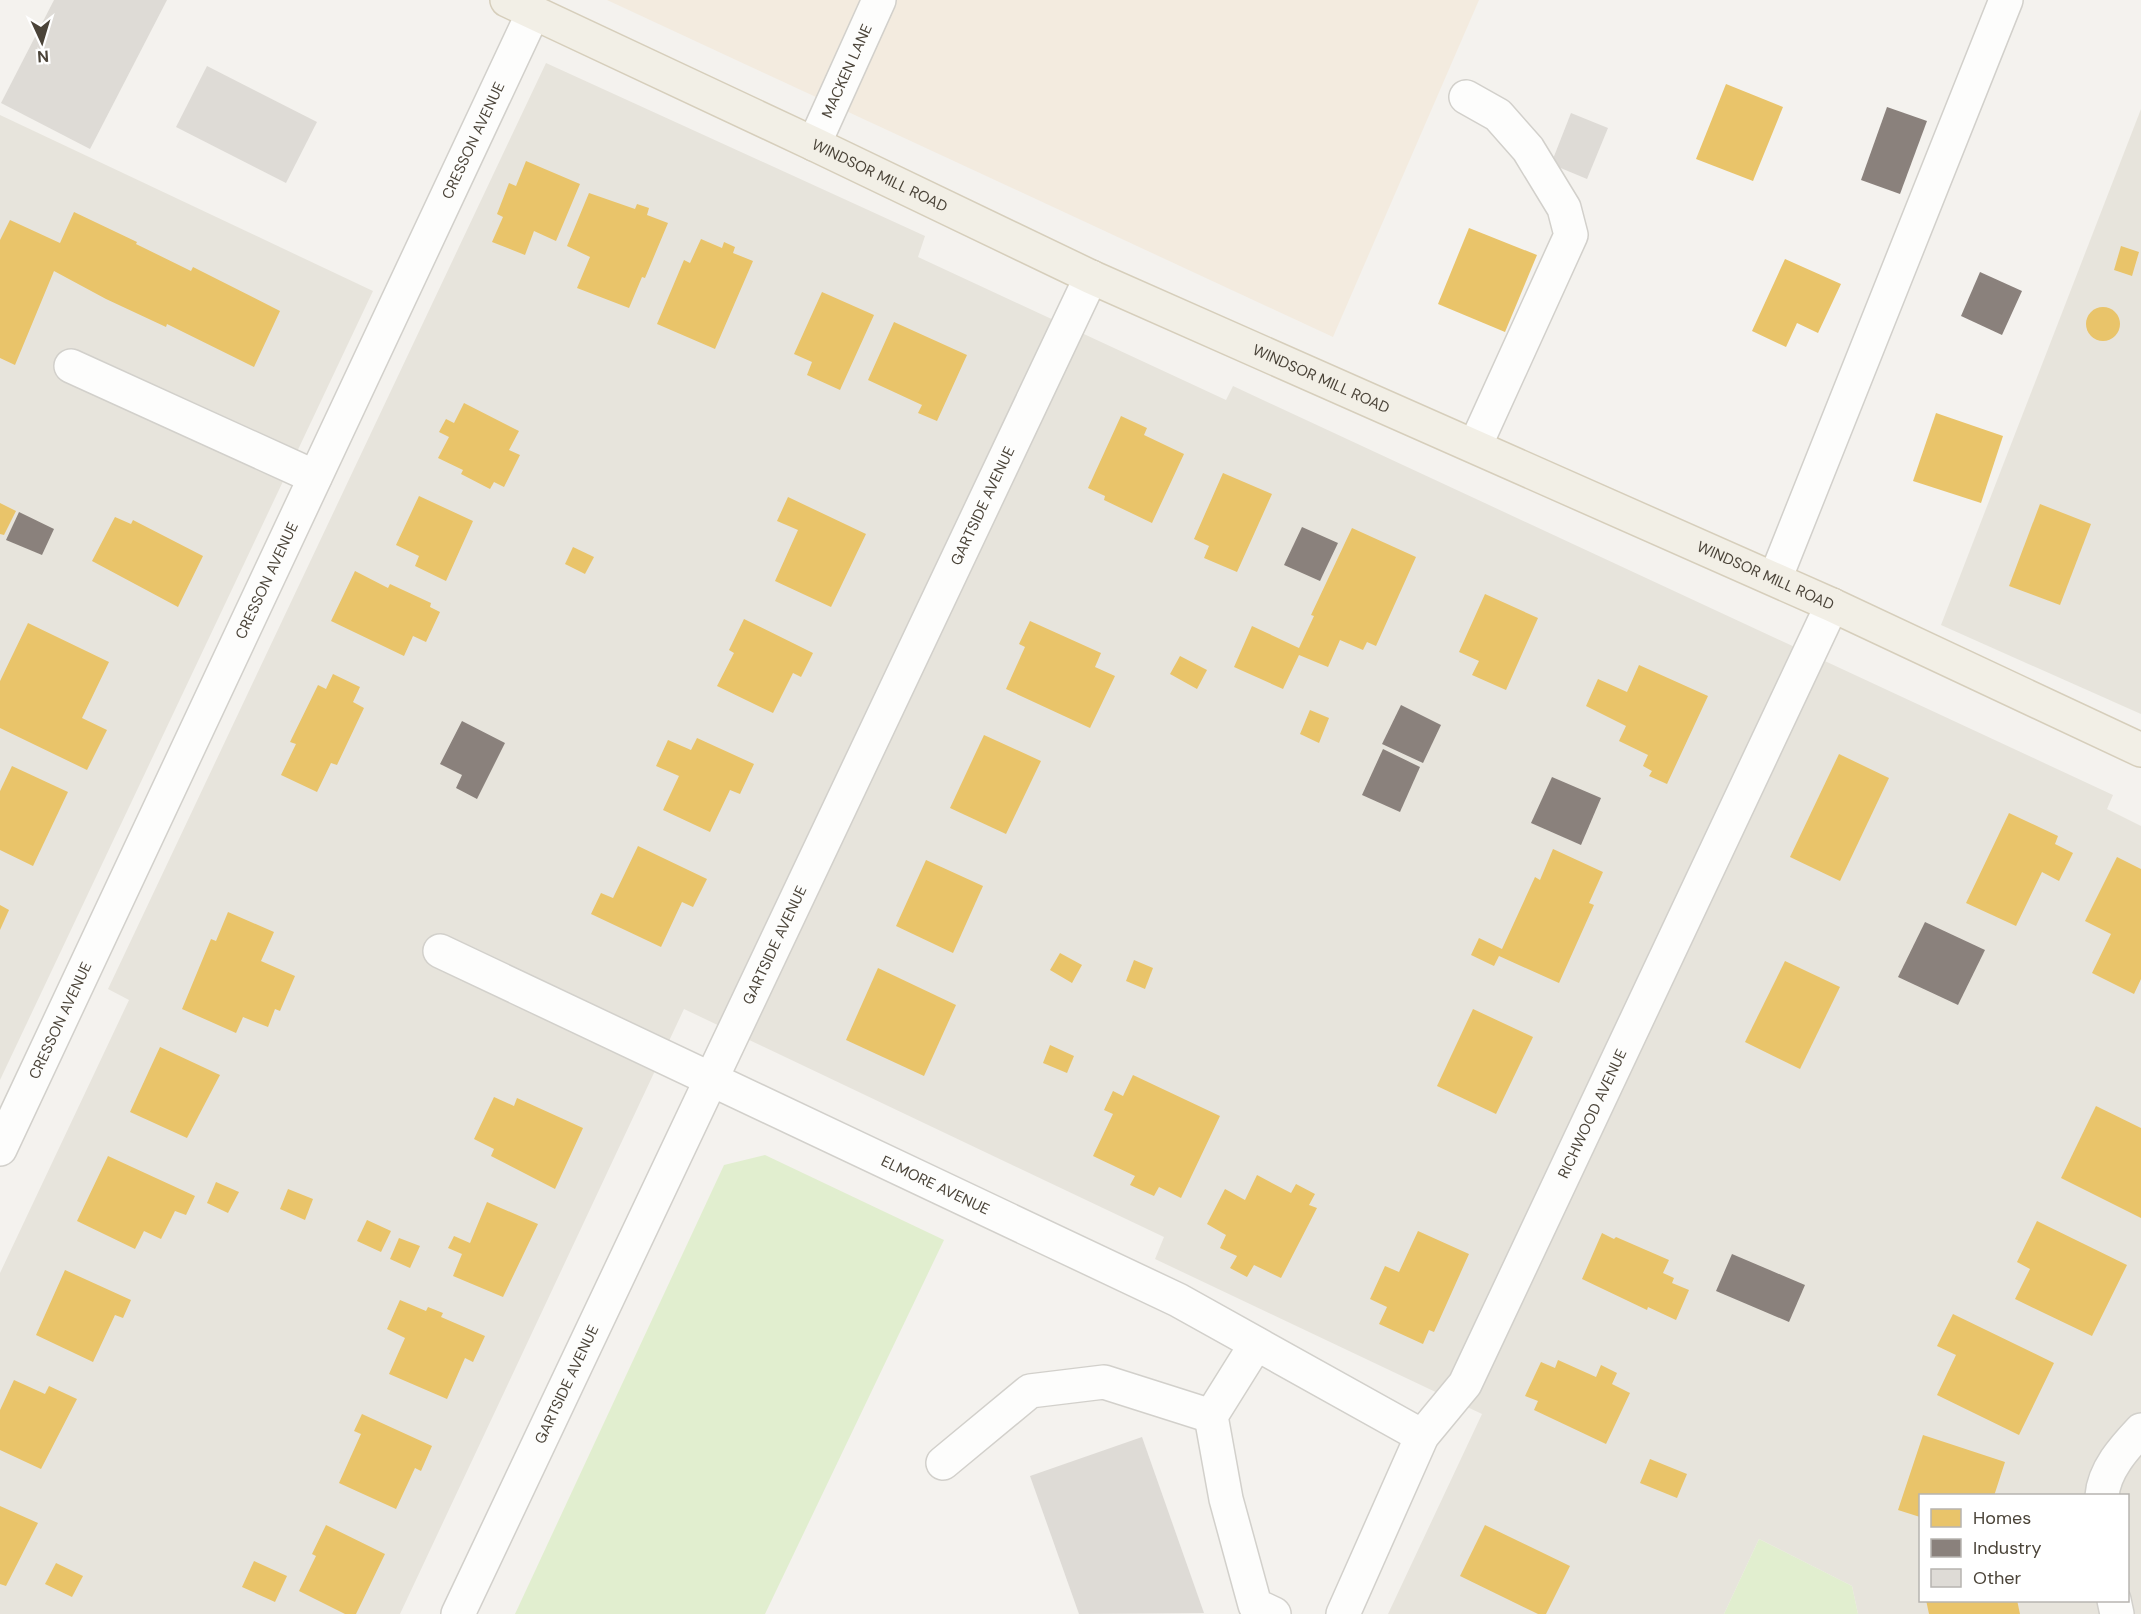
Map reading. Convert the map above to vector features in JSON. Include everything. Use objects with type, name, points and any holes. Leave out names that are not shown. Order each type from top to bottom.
[{"type":"main road","name":"WINDSOR MILL ROAD","points":[[520,6],[1091,277],[1775,579],[2141,750]]},
{"type":"street","name":"MACKEN LANE","points":[[814,144],[879,0]]},
{"type":"street","points":[[1775,579],[2006,0]]},
{"type":"street","name":"CRESSON AVENUE","points":[[0,1149],[315,477],[520,6]]},
{"type":"street","points":[[1466,97],[1498,116],[1528,149],[1564,208],[1571,235],[1475,446]]},
{"type":"street","name":"GARTSIDE AVENUE","points":[[458,1614],[1091,277]]},
{"type":"street","points":[[70,366],[315,477]]},
{"type":"street","name":"RICHWOOD AVENUE","points":[[1343,1614],[1422,1436],[1465,1384],[1832,605]]},
{"type":"street","name":"ELMORE AVENUE","points":[[440,951],[1178,1300],[1422,1436]]},
{"type":"street","points":[[1256,1344],[1211,1416],[1226,1499],[1255,1605],[1274,1614]]},
{"type":"street","points":[[944,1463],[1030,1391],[1104,1382],[1211,1416]]},
{"type":"street","points":[[2102,1494],[2103,1484],[2124,1448],[2141,1431]]},
{"type":"shaded area","points":[[607,0],[1479,0],[1333,337]]},
{"type":"shaded area","points":[[546,63],[925,236],[918,257],[1226,400],[1233,386],[2113,795],[2107,809],[2141,826],[2141,1614],[1858,1614],[1852,1586],[1759,1539],[1724,1614],[1388,1614],[1482,1414],[1155,1259],[1164,1237],[684,1009],[400,1614],[0,1614],[0,1273],[129,1000],[108,989]]},
{"type":"shaded area","points":[[2141,109],[2141,714],[1941,625]]},
{"type":"shaded area","points":[[0,115],[373,291],[0,1080]]},
{"type":"green space","points":[[765,1155],[944,1240],[765,1614],[515,1614],[724,1165]]},
{"type":"green space","points":[[1759,1539],[1852,1586],[1858,1614],[1724,1614]]},
{"type":"building: Homes","points":[[1726,84],[1783,107],[1753,181],[1696,159]]},
{"type":"building: Homes","points":[[526,161],[580,184],[556,241],[534,231],[525,255],[492,242],[503,217],[497,214],[509,183],[516,186]]},
{"type":"building: Homes","points":[[589,193],[635,209],[637,204],[649,208],[647,215],[668,223],[645,278],[642,277],[629,308],[577,288],[590,257],[567,246]]},
{"type":"building: Homes","points":[[74,212],[191,271],[193,267],[280,311],[254,367],[167,324],[166,327],[106,299],[54,271],[15,365],[0,358],[0,240],[10,220],[60,243]]},
{"type":"building: Homes","points":[[1469,228],[1537,255],[1505,332],[1438,304]]},
{"type":"building: Homes","points":[[701,239],[722,248],[724,242],[735,247],[733,253],[753,261],[715,349],[657,324],[684,260],[690,263]]},
{"type":"building: Homes","points":[[2121,246],[2139,252],[2132,276],[2114,270]]},
{"type":"building: Homes","points":[[1785,259],[1841,284],[1818,333],[1797,323],[1786,347],[1752,331]]},
{"type":"building: Homes","points":[[822,292],[874,315],[840,390],[807,375],[812,362],[794,354]]},
{"type":"building: Homes","points":[[2103,307],[2115,312],[2120,324],[2115,336],[2103,341],[2091,336],[2086,324],[2091,312]]},
{"type":"building: Homes","points":[[894,322],[967,355],[937,421],[918,413],[922,405],[868,380]]},
{"type":"building: Homes","points":[[464,403],[519,431],[509,450],[520,455],[504,487],[494,482],[490,489],[461,474],[463,470],[438,458],[449,437],[439,432],[446,419],[454,423]]},
{"type":"building: Homes","points":[[1936,413],[2003,436],[1981,503],[1913,481]]},
{"type":"building: Homes","points":[[1121,416],[1147,428],[1144,435],[1184,454],[1152,523],[1104,500],[1105,496],[1088,488]]},
{"type":"building: Homes","points":[[1223,473],[1272,494],[1237,572],[1204,558],[1209,546],[1194,539]]},
{"type":"building: Homes","points":[[419,496],[473,521],[446,581],[415,566],[419,556],[396,545]]},
{"type":"building: Homes","points":[[788,497],[866,534],[831,607],[775,581],[798,530],[777,521]]},
{"type":"building: Homes","points":[[0,503],[16,511],[4,535],[0,534]]},
{"type":"building: Homes","points":[[2040,504],[2091,524],[2060,605],[2009,586]]},
{"type":"building: Homes","points":[[115,517],[131,524],[133,520],[203,556],[178,607],[92,561]]},
{"type":"building: Homes","points":[[1352,528],[1416,557],[1376,646],[1367,642],[1363,650],[1340,640],[1328,667],[1299,655],[1283,689],[1234,667],[1252,626],[1299,648],[1314,616],[1311,615]]},
{"type":"building: Homes","points":[[573,547],[594,557],[585,574],[565,564]]},
{"type":"building: Homes","points":[[355,571],[388,588],[390,584],[431,603],[430,607],[440,612],[426,642],[413,636],[404,656],[331,621]]},
{"type":"building: Homes","points":[[1485,594],[1538,618],[1506,690],[1472,675],[1479,661],[1459,652]]},
{"type":"building: Homes","points":[[744,619],[813,653],[801,677],[793,673],[773,713],[717,686],[734,653],[729,650]]},
{"type":"building: Homes","points":[[1030,621],[1101,653],[1095,667],[1115,676],[1090,728],[1006,689],[1025,647],[1019,644]]},
{"type":"building: Homes","points":[[28,623],[109,662],[82,718],[107,730],[87,770],[0,728],[0,681]]},
{"type":"building: Homes","points":[[1180,656],[1207,670],[1197,689],[1170,674]]},
{"type":"building: Homes","points":[[1639,665],[1708,696],[1667,784],[1649,776],[1652,771],[1643,766],[1648,755],[1619,741],[1626,726],[1586,706],[1598,679],[1627,692]]},
{"type":"building: Homes","points":[[333,674],[360,687],[353,702],[364,708],[337,765],[331,763],[317,792],[281,775],[296,744],[290,742],[318,685],[326,689]]},
{"type":"building: Homes","points":[[1310,710],[1329,718],[1319,743],[1300,734]]},
{"type":"building: Homes","points":[[984,735],[1041,761],[1006,834],[950,808]]},
{"type":"building: Homes","points":[[697,738],[754,764],[740,794],[730,790],[710,832],[663,810],[679,776],[656,766],[668,740],[691,750]]},
{"type":"building: Homes","points":[[1839,754],[1889,778],[1840,881],[1790,857]]},
{"type":"building: Homes","points":[[12,766],[68,792],[33,866],[0,850],[0,791]]},
{"type":"building: Homes","points":[[2009,813],[2058,836],[2055,844],[2073,853],[2059,881],[2042,872],[2016,926],[1966,903]]},
{"type":"building: Homes","points":[[638,846],[707,879],[693,907],[682,902],[661,947],[591,914],[601,893],[613,898]]},
{"type":"building: Homes","points":[[1553,849],[1603,872],[1589,903],[1594,905],[1559,983],[1499,956],[1494,966],[1471,955],[1479,938],[1502,949],[1535,877],[1540,880]]},
{"type":"building: Homes","points":[[2117,857],[2141,869],[2141,979],[2134,994],[2092,973],[2111,934],[2085,921]]},
{"type":"building: Homes","points":[[926,860],[983,886],[953,953],[896,926]]},
{"type":"building: Homes","points":[[0,905],[9,910],[0,930]]},
{"type":"building: Homes","points":[[228,912],[274,932],[261,961],[295,976],[280,1011],[275,1009],[268,1027],[243,1017],[236,1033],[182,1009],[211,939],[216,941]]},
{"type":"building: Homes","points":[[1060,953],[1082,965],[1072,983],[1050,970]]},
{"type":"building: Homes","points":[[1134,960],[1153,968],[1145,989],[1126,981]]},
{"type":"building: Homes","points":[[1785,961],[1840,987],[1800,1069],[1745,1042]]},
{"type":"building: Homes","points":[[878,968],[956,1005],[924,1076],[846,1040]]},
{"type":"building: Homes","points":[[1473,1009],[1533,1037],[1496,1114],[1437,1086]]},
{"type":"building: Homes","points":[[1050,1045],[1074,1056],[1067,1073],[1043,1063]]},
{"type":"building: Homes","points":[[160,1047],[220,1075],[187,1138],[130,1112]]},
{"type":"building: Homes","points":[[1133,1075],[1220,1116],[1181,1198],[1159,1187],[1154,1196],[1130,1185],[1135,1176],[1093,1156],[1113,1114],[1104,1110],[1113,1091],[1123,1096]]},
{"type":"building: Homes","points":[[494,1097],[514,1106],[517,1098],[583,1128],[555,1189],[491,1156],[494,1149],[474,1139]]},
{"type":"building: Homes","points":[[2096,1106],[2141,1128],[2141,1218],[2061,1178]]},
{"type":"building: Homes","points":[[108,1156],[195,1196],[186,1215],[175,1211],[161,1239],[144,1231],[135,1249],[77,1221]]},
{"type":"building: Homes","points":[[1257,1175],[1291,1193],[1296,1184],[1315,1194],[1309,1205],[1317,1208],[1281,1278],[1254,1265],[1247,1277],[1230,1268],[1237,1256],[1220,1248],[1226,1235],[1207,1224],[1225,1189],[1245,1200]]},
{"type":"building: Homes","points":[[216,1182],[239,1192],[228,1213],[207,1203]]},
{"type":"building: Homes","points":[[288,1189],[313,1199],[305,1220],[280,1209]]},
{"type":"building: Homes","points":[[487,1202],[538,1224],[503,1297],[453,1276],[462,1254],[448,1248],[454,1236],[470,1243]]},
{"type":"building: Homes","points":[[367,1220],[391,1231],[381,1252],[357,1241]]},
{"type":"building: Homes","points":[[2037,1221],[2127,1265],[2092,1336],[2015,1299],[2030,1269],[2017,1262]]},
{"type":"building: Homes","points":[[1418,1231],[1469,1254],[1434,1332],[1429,1330],[1423,1344],[1379,1324],[1387,1307],[1370,1299],[1385,1266],[1399,1272]]},
{"type":"building: Homes","points":[[1602,1233],[1669,1260],[1663,1273],[1674,1278],[1672,1283],[1689,1290],[1676,1320],[1648,1307],[1647,1310],[1582,1279]]},
{"type":"building: Homes","points":[[399,1238],[420,1246],[410,1268],[390,1259]]},
{"type":"building: Homes","points":[[65,1270],[131,1300],[123,1318],[115,1315],[93,1362],[36,1335]]},
{"type":"building: Homes","points":[[400,1300],[426,1311],[428,1307],[443,1313],[441,1317],[485,1336],[473,1362],[465,1358],[447,1399],[389,1374],[405,1338],[387,1329]]},
{"type":"building: Homes","points":[[1953,1314],[2054,1363],[2019,1435],[1937,1395],[1956,1355],[1937,1346]]},
{"type":"building: Homes","points":[[1558,1360],[1596,1377],[1601,1365],[1617,1373],[1612,1384],[1630,1393],[1606,1444],[1534,1410],[1538,1401],[1525,1396],[1541,1362],[1555,1368]]},
{"type":"building: Homes","points":[[14,1380],[45,1394],[49,1386],[77,1399],[41,1469],[0,1450],[0,1410]]},
{"type":"building: Homes","points":[[362,1414],[432,1446],[421,1471],[415,1468],[396,1509],[339,1483],[361,1434],[354,1431]]},
{"type":"building: Homes","points":[[1923,1435],[2005,1462],[1995,1494],[1919,1494],[1919,1517],[1898,1510]]},
{"type":"building: Homes","points":[[1650,1459],[1687,1474],[1677,1498],[1640,1483]]},
{"type":"building: Homes","points":[[0,1506],[38,1523],[6,1586],[0,1584]]},
{"type":"building: Homes","points":[[326,1525],[385,1554],[356,1614],[345,1614],[299,1591],[316,1556],[312,1554]]},
{"type":"building: Homes","points":[[1485,1525],[1570,1566],[1546,1614],[1538,1614],[1460,1576]]},
{"type":"building: Homes","points":[[254,1561],[287,1576],[275,1602],[242,1587]]},
{"type":"building: Homes","points":[[56,1563],[83,1576],[72,1597],[45,1584]]},
{"type":"building: Homes","points":[[1926,1602],[2017,1602],[2020,1614],[1929,1614]]},
{"type":"building: Industry","points":[[1887,107],[1927,121],[1900,194],[1861,180]]},
{"type":"building: Industry","points":[[1980,272],[2022,291],[2002,335],[1961,316]]},
{"type":"building: Industry","points":[[19,512],[54,529],[42,555],[6,540]]},
{"type":"building: Industry","points":[[1302,527],[1338,543],[1320,581],[1284,565]]},
{"type":"building: Industry","points":[[1401,705],[1441,725],[1423,763],[1382,744]]},
{"type":"building: Industry","points":[[462,721],[505,743],[477,799],[456,788],[462,775],[440,764]]},
{"type":"building: Industry","points":[[1383,749],[1420,767],[1400,812],[1362,795]]},
{"type":"building: Industry","points":[[1552,777],[1601,798],[1581,845],[1531,823]]},
{"type":"building: Industry","points":[[1925,922],[1985,950],[1958,1005],[1898,977]]},
{"type":"building: Industry","points":[[1732,1254],[1805,1285],[1789,1322],[1716,1291]]},
{"type":"building: Other","points":[[54,0],[167,0],[90,149],[1,103]]},
{"type":"building: Other","points":[[207,66],[317,122],[286,183],[176,127]]},
{"type":"building: Other","points":[[1571,113],[1608,128],[1587,179],[1551,164]]},
{"type":"building: Other","points":[[1142,1437],[1204,1613],[1079,1614],[1030,1476]]}]
